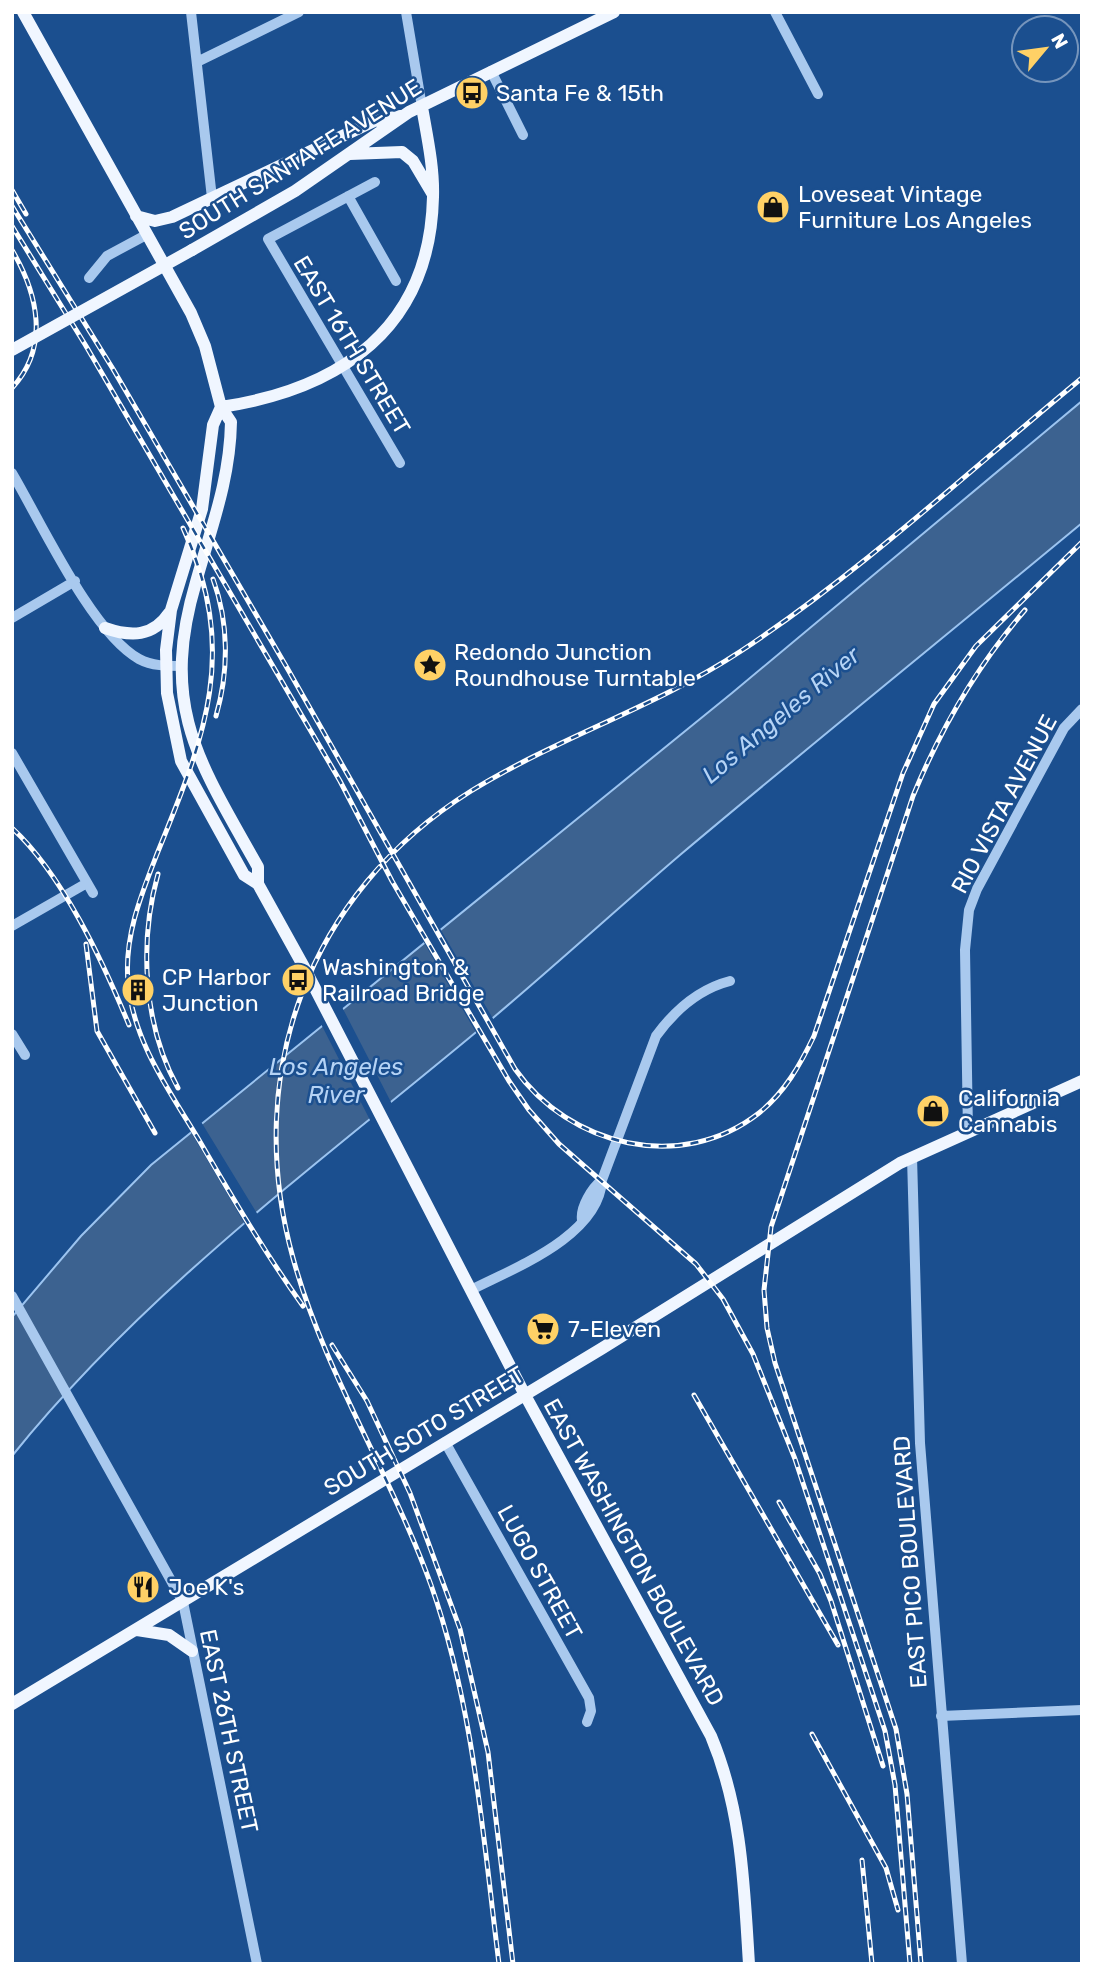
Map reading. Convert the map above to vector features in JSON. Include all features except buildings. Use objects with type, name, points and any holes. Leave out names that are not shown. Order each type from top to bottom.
[{"type":"main road","name":"EAST WASHINGTON BOULEVARD","points":[[23,12],[200,335],[221,407],[232,422],[230,452],[219,512],[188,614],[181,666],[185,707],[198,757],[258,867],[258,884]]},
{"type":"main road","name":"SOUTH SANTA FE AVENUE","points":[[12,349],[295,191],[405,115],[614,12]]},
{"type":"main road","points":[[221,407],[304,386],[344,368],[381,336],[408,296],[425,251],[433,196],[422,107]]},
{"type":"main road","points":[[136,216],[164,220],[374,121],[405,115]]},
{"type":"main road","points":[[350,154],[402,152],[413,162],[433,196]]},
{"type":"main road","name":"EAST WASHINGTON BOULEVARD","points":[[221,407],[213,425],[202,509],[171,610],[165,666],[171,722],[186,771],[244,875],[258,884],[322,1000],[525,1395],[717,1752],[740,1833],[749,1964]]},
{"type":"main road","points":[[105,628],[130,635],[145,633],[159,625],[171,610]]},
{"type":"main road","name":"SOUTH SOTO STREET","points":[[12,1704],[525,1395],[912,1157],[1082,1081]]},
{"type":"main road","points":[[138,1630],[169,1635],[192,1651]]},
{"type":"street","points":[[191,12],[212,198]]},
{"type":"street","points":[[197,62],[299,12]]},
{"type":"street","points":[[406,12],[422,107]]},
{"type":"street","points":[[775,12],[818,94]]},
{"type":"street","points":[[491,71],[523,135]]},
{"type":"street","points":[[375,182],[348,196],[396,281]]},
{"type":"street","name":"EAST 16TH STREET","points":[[348,196],[269,237],[272,248],[400,463]]},
{"type":"street","name":"SOUTH SANTA FE AVENUE","points":[[89,278],[107,256],[146,234]]},
{"type":"street","points":[[12,473],[75,581],[105,628],[124,650],[141,661],[181,666]]},
{"type":"street","points":[[12,618],[75,581]]},
{"type":"street","name":"RIO VISTA AVENUE","points":[[968,1132],[965,950],[969,910],[1064,728],[1082,709]]},
{"type":"street","points":[[12,754],[93,894]]},
{"type":"street","points":[[12,926],[87,883]]},
{"type":"street","points":[[471,1290],[555,1246],[582,1220],[581,1214],[594,1186],[602,1180],[656,1036],[678,1011],[708,987],[730,981]]},
{"type":"street","points":[[12,1034],[24,1055]]},
{"type":"street","name":"EAST PICO BOULEVARD","points":[[912,1157],[920,1443],[962,1964]]},
{"type":"street","name":"EAST 26TH STREET","points":[[13,1297],[183,1602],[257,1964]]},
{"type":"street","name":"LUGO STREET","points":[[445,1443],[589,1698],[591,1711],[587,1722]]},
{"type":"street","points":[[941,1716],[1082,1710]]},
{"type":"water","name":"Los Angeles River","points":[[1082,401],[1082,523],[730,813],[501,1011],[233,1233],[117,1340],[63,1396],[12,1456],[12,1317],[81,1236],[151,1165],[732,693]]},
{"type":"pier","points":[[438,925],[495,1022],[478,1036],[422,939]]},
{"type":"pier","points":[[341,1005],[393,1106],[372,1124],[320,1022]]},
{"type":"pier","points":[[200,1120],[258,1215],[246,1226],[189,1129]]},
{"type":"railway","points":[[12,190],[26,214]]},
{"type":"railway","points":[[12,206],[113,369],[286,666],[515,1069],[538,1096],[565,1117],[595,1133],[628,1143],[662,1146],[696,1143],[728,1132],[759,1113],[784,1087],[814,1036],[903,773],[934,704],[976,646],[1082,542]]},
{"type":"railway","points":[[12,226],[86,346],[340,781],[392,881],[509,1081],[529,1110],[559,1144],[696,1264],[723,1299],[753,1354],[795,1459],[885,1731],[895,1785],[910,1964]]},
{"type":"railway","points":[[12,250],[28,284],[36,320],[32,355],[12,388]]},
{"type":"railway","points":[[499,1964],[475,1773],[458,1678],[446,1631],[415,1544],[322,1342],[293,1258],[279,1189],[276,1122],[284,1056],[302,994],[330,935],[367,881],[414,833],[471,791],[504,772],[675,689],[741,651],[873,554],[1082,378]]},
{"type":"railway","points":[[183,528],[200,573],[210,615],[212,655],[209,693],[189,771],[135,916],[127,965],[131,1004],[145,1045],[165,1084],[275,1266],[303,1306]]},
{"type":"railway","points":[[213,579],[222,613],[225,647],[223,682],[216,716]]},
{"type":"railway","points":[[921,1964],[907,1794],[896,1729],[775,1363],[767,1328],[764,1290],[771,1227],[913,796],[962,698],[991,653],[1025,610]]},
{"type":"railway","points":[[12,828],[31,847],[65,894],[94,947],[129,1025]]},
{"type":"railway","points":[[158,874],[148,927],[148,983],[157,1038],[178,1088]]},
{"type":"railway","points":[[86,944],[97,1031],[155,1133]]},
{"type":"railway","points":[[332,1345],[367,1401],[410,1493],[460,1629],[488,1752],[513,1964]]},
{"type":"railway","points":[[694,1395],[838,1645]]},
{"type":"railway","points":[[779,1502],[820,1574],[831,1601],[883,1766]]},
{"type":"railway","points":[[812,1734],[886,1868],[898,1910]]},
{"type":"railway","points":[[862,1860],[872,1964]]},
{"type":"place","name":"Santa Fe & 15th","points":[[472,93]]},
{"type":"place","name":"Loveseat Vintage Furniture Los Angeles","points":[[773,207]]},
{"type":"place","name":"Redondo Junction Roundhouse Turntable","points":[[430,665]]},
{"type":"place","name":"Washington & Railroad Bridge","points":[[298,980]]},
{"type":"place","name":"CP Harbor Junction","points":[[138,990]]},
{"type":"place","name":"California Cannabis","points":[[933,1111]]},
{"type":"place","name":"7-Eleven","points":[[543,1329]]},
{"type":"place","name":"Joe K's","points":[[143,1587]]}]
